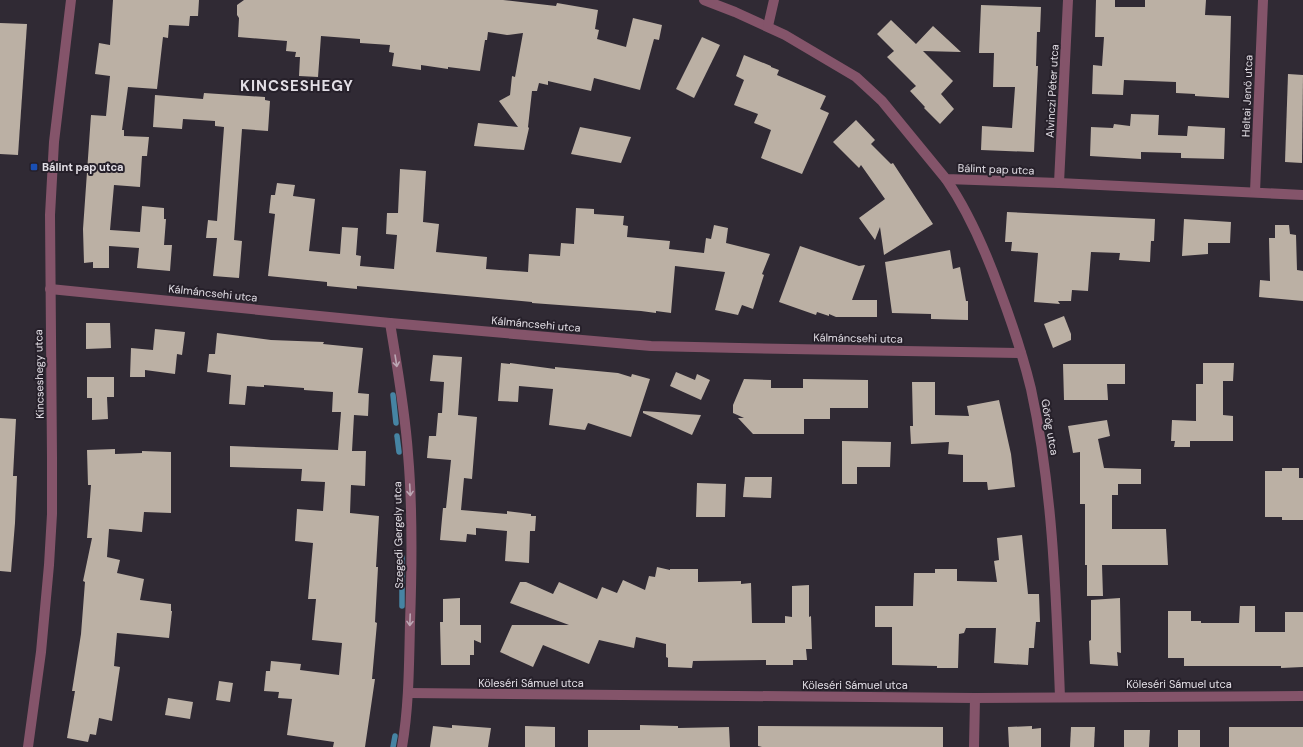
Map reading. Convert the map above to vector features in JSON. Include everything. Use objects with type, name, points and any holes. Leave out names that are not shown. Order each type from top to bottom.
[{"type":"street","name":"Kincseshegy utca","points":[[28,747],[41,652],[52,514],[50,215],[54,142],[71,0]]},
{"type":"street","name":"Bálint pap utca","points":[[704,0],[723,6],[768,26],[856,77],[882,101],[946,179],[1303,195]]},
{"type":"street","points":[[768,26],[774,0]]},
{"type":"street","name":"Alvinczi Péter utca","points":[[1059,183],[1068,0]]},
{"type":"street","name":"Heltai Jenő utca","points":[[1255,192],[1263,0]]},
{"type":"street","name":"Görög utca","points":[[946,179],[966,210],[984,250],[1009,314],[1031,389],[1044,465],[1052,525],[1060,697]]},
{"type":"street","name":"Kálmáncsehi utca","points":[[50,289],[390,323],[623,344],[672,347],[1021,353]]},
{"type":"street","name":"Szegedi Gergely utca","points":[[390,323],[400,382],[408,454],[411,499],[412,572],[408,693],[402,747]]},
{"type":"street","name":"Köleséri Sámuel utca","points":[[408,693],[974,698],[1303,696]]},
{"type":"street","points":[[974,698],[974,747]]},
{"type":"building","points":[[113,0],[199,0],[198,16],[190,16],[189,26],[169,25],[168,38],[163,37],[157,89],[128,87],[122,130],[124,130],[124,136],[149,137],[147,156],[142,156],[140,187],[114,185],[110,230],[140,232],[142,206],[164,208],[164,219],[166,219],[164,245],[172,245],[170,271],[137,268],[139,248],[109,246],[109,268],[93,268],[93,262],[84,263],[83,229],[91,115],[106,116],[110,76],[95,74],[99,43],[110,45]]},
{"type":"building","points":[[244,0],[503,0],[556,6],[557,3],[598,10],[595,29],[599,30],[597,39],[626,47],[633,18],[662,25],[659,40],[654,39],[640,90],[594,78],[591,91],[548,81],[548,85],[539,83],[537,91],[532,91],[529,128],[524,150],[474,146],[478,123],[518,127],[499,101],[510,95],[512,76],[515,77],[523,33],[507,35],[488,32],[487,40],[485,40],[480,71],[448,67],[448,69],[421,65],[421,70],[392,66],[394,53],[389,52],[390,45],[360,43],[360,39],[321,36],[318,77],[299,76],[300,57],[295,57],[296,52],[286,51],[287,41],[238,37],[239,18],[237,15],[237,5]]},
{"type":"building","points":[[1096,0],[1115,0],[1115,7],[1145,7],[1145,0],[1206,0],[1205,15],[1231,16],[1229,98],[1195,96],[1195,94],[1176,93],[1176,82],[1124,80],[1123,95],[1092,94],[1093,65],[1102,66],[1104,37],[1095,37]]},
{"type":"building","points":[[981,5],[1041,7],[1040,32],[1037,32],[1036,66],[1038,66],[1034,152],[981,150],[982,126],[1012,128],[1015,87],[993,87],[994,53],[979,53]]},
{"type":"building","points":[[891,20],[916,44],[933,26],[961,52],[923,51],[953,81],[941,94],[954,109],[940,124],[910,91],[916,86],[887,57],[894,51],[877,34]]},
{"type":"building","points":[[0,23],[27,24],[18,155],[0,154]]},
{"type":"building","points":[[702,37],[720,45],[694,98],[676,89]]},
{"type":"building","points":[[744,55],[779,70],[777,75],[826,96],[820,109],[829,113],[802,174],[761,158],[771,130],[754,123],[758,114],[734,105],[744,80],[736,76]]},
{"type":"building","points":[[1288,74],[1303,75],[1302,163],[1285,162]]},
{"type":"building","points":[[204,93],[265,97],[265,100],[270,101],[268,131],[242,129],[234,240],[242,241],[239,278],[213,276],[217,238],[206,238],[208,220],[217,221],[224,127],[215,126],[215,121],[183,119],[182,129],[153,127],[155,95],[203,99]]},
{"type":"building","points":[[1131,114],[1159,115],[1158,135],[1187,136],[1188,126],[1225,128],[1224,159],[1181,158],[1181,153],[1141,152],[1141,159],[1090,156],[1091,127],[1113,128],[1114,124],[1130,126]]},
{"type":"building","points":[[856,120],[875,140],[871,144],[891,164],[893,163],[933,224],[884,255],[880,227],[875,240],[859,218],[885,199],[861,165],[859,168],[833,142]]},
{"type":"building","points":[[580,127],[631,137],[621,163],[571,154]]},
{"type":"building","points":[[400,169],[426,171],[423,222],[439,224],[436,252],[487,257],[486,269],[528,272],[529,254],[560,256],[561,243],[574,244],[576,208],[594,209],[594,214],[624,216],[623,225],[628,226],[627,237],[670,241],[669,249],[704,253],[706,238],[711,239],[714,225],[728,228],[726,243],[770,254],[762,274],[764,275],[753,309],[742,305],[738,315],[715,310],[725,272],[675,266],[671,313],[532,303],[357,286],[357,289],[327,286],[327,282],[268,276],[275,214],[269,213],[271,195],[275,195],[277,183],[295,185],[293,196],[315,199],[309,251],[340,254],[342,227],[358,228],[356,255],[361,256],[360,266],[394,269],[397,235],[386,234],[387,213],[398,213]]},
{"type":"building","points":[[1007,212],[1155,219],[1154,241],[1151,241],[1150,262],[1119,260],[1120,253],[1091,252],[1088,291],[1072,290],[1071,301],[1058,301],[1060,304],[1034,302],[1038,253],[1011,251],[1012,242],[1005,242]]},
{"type":"building","points":[[1184,219],[1231,222],[1230,243],[1208,243],[1208,254],[1182,256]]},
{"type":"building","points":[[1275,225],[1289,225],[1290,234],[1296,235],[1297,270],[1303,271],[1303,301],[1259,297],[1260,280],[1270,281],[1269,238],[1275,238]]},
{"type":"building","points":[[800,246],[859,266],[865,265],[852,300],[877,300],[877,317],[836,317],[817,312],[816,315],[779,302]]},
{"type":"building","points":[[950,250],[953,269],[960,267],[966,301],[968,301],[968,320],[931,319],[931,314],[892,313],[885,262]]},
{"type":"building","points":[[1064,316],[1071,334],[1071,340],[1053,348],[1044,324]]},
{"type":"building","points":[[86,323],[110,323],[111,348],[86,349]]},
{"type":"building","points":[[155,329],[185,332],[182,355],[177,354],[175,374],[145,370],[145,377],[130,377],[131,348],[153,350]]},
{"type":"building","points":[[217,333],[271,340],[324,342],[323,344],[363,348],[358,393],[369,394],[368,416],[354,415],[352,451],[366,451],[365,486],[351,485],[350,513],[379,516],[376,567],[378,567],[375,622],[377,623],[372,679],[375,679],[365,747],[333,747],[334,742],[287,735],[292,699],[278,698],[279,692],[264,691],[266,671],[270,671],[271,661],[301,664],[300,670],[339,675],[342,643],[312,640],[316,599],[308,599],[313,543],[295,541],[297,509],[323,511],[325,482],[301,481],[302,469],[230,467],[230,446],[338,450],[341,412],[332,412],[333,392],[264,385],[264,387],[247,386],[245,405],[229,404],[231,375],[207,372],[209,354],[215,354]]},
{"type":"building","points":[[433,355],[462,357],[458,415],[477,417],[472,479],[464,478],[461,510],[507,514],[507,511],[536,516],[535,531],[530,531],[529,563],[505,561],[507,531],[476,528],[476,535],[467,534],[466,542],[440,540],[443,508],[446,508],[451,460],[427,458],[429,436],[436,436],[438,413],[442,413],[444,382],[430,381]]},
{"type":"building","points":[[501,363],[555,369],[555,367],[618,373],[631,377],[632,374],[650,379],[631,437],[588,423],[585,430],[549,425],[553,389],[519,386],[518,402],[498,401]]},
{"type":"building","points":[[1203,363],[1234,363],[1233,381],[1223,381],[1223,415],[1233,416],[1233,441],[1190,441],[1190,447],[1174,447],[1175,441],[1171,441],[1172,420],[1196,421],[1196,384],[1203,384]]},
{"type":"building","points":[[1063,364],[1125,364],[1125,384],[1107,384],[1108,400],[1064,400]]},
{"type":"building","points":[[676,372],[695,380],[697,374],[710,380],[701,400],[670,386]]},
{"type":"building","points":[[87,377],[114,377],[114,397],[107,397],[108,419],[92,420],[92,398],[87,398]]},
{"type":"building","points":[[744,379],[771,380],[771,388],[803,388],[803,379],[868,380],[868,408],[830,408],[830,419],[804,419],[804,434],[753,434],[738,418],[744,418],[733,413],[733,405]]},
{"type":"building","points":[[912,382],[935,382],[935,415],[969,416],[967,406],[999,400],[1011,454],[1015,487],[988,490],[987,482],[963,482],[963,455],[948,454],[949,442],[911,444],[910,426],[913,426]]},
{"type":"building","points":[[643,411],[701,415],[692,435],[643,413]]},
{"type":"building","points":[[0,418],[16,419],[13,476],[17,476],[11,572],[0,571]]},
{"type":"building","points":[[1107,420],[1110,436],[1098,439],[1104,468],[1141,469],[1141,484],[1118,484],[1118,495],[1112,495],[1112,529],[1166,529],[1168,565],[1102,565],[1103,596],[1087,596],[1087,565],[1085,565],[1085,504],[1080,504],[1080,452],[1073,453],[1068,426]]},
{"type":"building","points":[[842,441],[891,442],[890,467],[857,467],[857,484],[842,484]]},
{"type":"building","points":[[115,449],[115,454],[142,453],[142,451],[171,452],[171,513],[144,512],[142,532],[109,529],[107,557],[120,560],[117,573],[144,579],[140,600],[171,604],[172,611],[169,638],[117,633],[114,666],[120,667],[112,721],[99,718],[96,735],[90,734],[88,742],[67,738],[75,691],[72,691],[81,634],[85,582],[83,581],[92,538],[87,538],[91,485],[88,485],[87,450]]},
{"type":"building","points":[[1282,468],[1299,468],[1299,478],[1303,478],[1303,520],[1282,520],[1282,517],[1265,517],[1265,471],[1282,471]]},
{"type":"building","points":[[745,477],[772,477],[771,498],[743,497]]},
{"type":"building","points":[[697,483],[726,484],[725,517],[696,517]]},
{"type":"building","points":[[1022,535],[1028,594],[1039,594],[1040,622],[1036,622],[1034,648],[1029,648],[1028,665],[994,663],[996,628],[966,628],[964,633],[959,634],[958,668],[892,665],[892,627],[875,627],[875,606],[913,606],[914,573],[935,573],[935,569],[957,569],[957,581],[997,582],[994,561],[999,560],[997,538]]},
{"type":"building","points":[[657,567],[670,570],[698,569],[698,582],[741,581],[741,584],[751,583],[752,623],[785,623],[785,616],[792,617],[792,586],[809,585],[809,617],[811,616],[812,649],[806,649],[807,660],[793,660],[793,665],[766,665],[766,660],[693,661],[692,668],[668,667],[666,644],[636,637],[634,648],[599,640],[589,664],[543,645],[533,667],[500,652],[512,625],[569,625],[510,603],[520,582],[526,582],[553,594],[559,582],[597,599],[602,587],[617,593],[623,580],[645,590],[649,576],[655,577]]},
{"type":"building","points":[[460,598],[460,625],[481,625],[481,643],[474,640],[474,655],[470,655],[470,665],[441,665],[440,622],[443,622],[443,599]]},
{"type":"building","points":[[1120,598],[1121,653],[1117,652],[1118,666],[1090,664],[1089,641],[1091,640],[1091,600]]},
{"type":"building","points":[[1240,606],[1255,606],[1255,632],[1285,632],[1285,612],[1303,612],[1303,667],[1184,666],[1184,658],[1168,658],[1168,611],[1191,611],[1191,621],[1201,621],[1201,623],[1239,623]]},
{"type":"building","points":[[219,681],[233,683],[230,702],[216,700]]},
{"type":"building","points":[[168,698],[193,702],[190,719],[165,715]]},
{"type":"building","points":[[452,725],[491,728],[488,747],[430,747],[433,726],[452,728]]},
{"type":"building","points":[[640,725],[678,726],[678,728],[729,727],[730,747],[588,747],[588,730],[640,730]]},
{"type":"building","points":[[525,726],[555,727],[555,747],[525,747]]},
{"type":"building","points":[[758,726],[943,727],[943,747],[762,747],[758,746]]},
{"type":"building","points":[[1032,726],[1032,729],[1041,728],[1041,747],[1009,747],[1008,727]]},
{"type":"building","points":[[1071,727],[1095,727],[1094,747],[1070,747]]},
{"type":"building","points":[[1229,727],[1303,727],[1303,747],[1229,747]]},
{"type":"building","points":[[1124,730],[1150,730],[1149,747],[1124,747]]},
{"type":"building","points":[[1178,730],[1200,730],[1200,747],[1178,747]]},
{"type":"waterway","points":[[393,395],[396,423]]},
{"type":"waterway","points":[[397,436],[399,452]]},
{"type":"waterway","points":[[402,557],[402,564]]},
{"type":"waterway","points":[[402,572],[402,606]]},
{"type":"waterway","points":[[393,747],[395,736]]},
{"type":"place","name":"Bálint pap utca","points":[[34,167]]},
{"type":"district","name":"KINCSESHEGY","points":[[297,86]]}]
